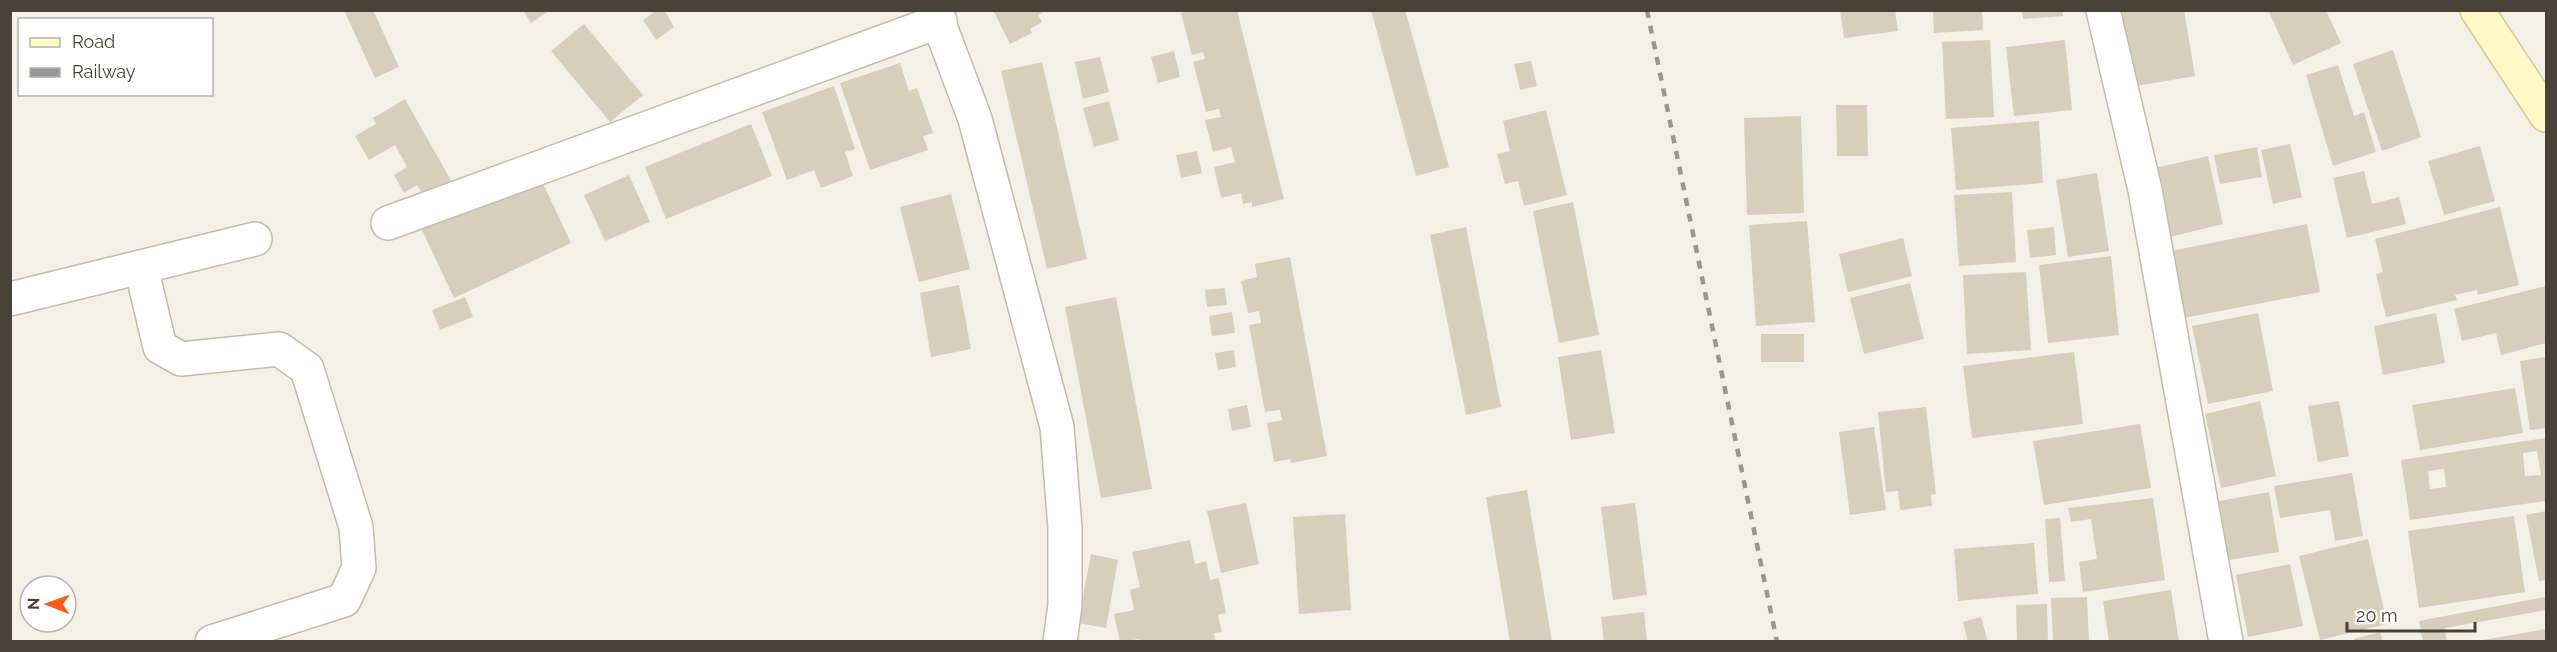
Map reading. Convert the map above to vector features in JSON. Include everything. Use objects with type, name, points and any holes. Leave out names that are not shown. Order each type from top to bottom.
[{"type":"street","points":[[2103,10],[2145,190],[2226,642]]},
{"type":"street","points":[[2477,10],[2547,115]]},
{"type":"street","points":[[388,223],[937,16],[975,119],[1057,427],[1065,528],[1065,605],[1060,642]]},
{"type":"street","points":[[10,299],[255,239]]},
{"type":"street","points":[[141,267],[160,347],[181,359],[279,349],[307,369],[356,527],[359,568],[344,600],[212,642]]},
{"type":"building","points":[[344,10],[373,10],[399,67],[375,78]]},
{"type":"building","points":[[523,10],[550,10],[531,23]]},
{"type":"building","points":[[657,10],[664,10],[674,27],[656,40],[643,20]]},
{"type":"building","points":[[993,10],[1046,10],[1038,15],[1042,22],[1030,29],[1032,33],[1010,44]]},
{"type":"building","points":[[1191,10],[1237,10],[1284,199],[1252,207],[1252,202],[1243,204],[1241,193],[1221,198],[1214,167],[1235,162],[1231,147],[1213,152],[1205,120],[1221,117],[1219,109],[1206,112],[1193,62],[1205,59],[1203,52],[1192,55],[1181,13]]},
{"type":"building","points":[[1371,10],[1405,10],[1449,167],[1416,176]]},
{"type":"building","points":[[1840,10],[1895,10],[1898,31],[1844,38]]},
{"type":"building","points":[[1933,10],[1982,10],[1983,30],[1934,33]]},
{"type":"building","points":[[2022,10],[2062,10],[2063,16],[2023,19]]},
{"type":"building","points":[[2117,10],[2184,10],[2195,76],[2131,87]]},
{"type":"building","points":[[2268,10],[2326,10],[2341,43],[2293,65]]},
{"type":"building","points":[[584,24],[643,95],[610,122],[551,51]]},
{"type":"building","points":[[1990,40],[1994,117],[1946,119],[1942,42]]},
{"type":"building","points":[[2065,40],[2072,110],[2014,116],[2006,47]]},
{"type":"building","points":[[2393,50],[2421,137],[2382,151],[2353,64]]},
{"type":"building","points":[[1174,51],[1180,77],[1158,83],[1151,57]]},
{"type":"building","points":[[1100,57],[1109,92],[1083,99],[1075,62]]},
{"type":"building","points":[[1531,61],[1537,86],[1520,90],[1514,64]]},
{"type":"building","points":[[1042,62],[1087,259],[1047,269],[1001,71]]},
{"type":"building","points":[[900,63],[909,91],[917,88],[933,133],[923,136],[928,150],[870,170],[840,83]]},
{"type":"building","points":[[2338,65],[2354,116],[2364,112],[2376,152],[2333,166],[2306,75]]},
{"type":"building","points":[[834,86],[855,149],[845,152],[853,176],[821,188],[814,170],[787,180],[762,112]]},
{"type":"building","points":[[405,99],[453,184],[426,199],[417,185],[404,193],[394,175],[407,167],[395,145],[369,160],[355,136],[376,124],[373,118]]},
{"type":"building","points":[[1109,101],[1119,140],[1094,147],[1083,108]]},
{"type":"building","points":[[1836,105],[1867,105],[1868,156],[1837,156]]},
{"type":"building","points":[[1546,110],[1567,195],[1524,206],[1518,181],[1505,184],[1497,154],[1510,151],[1503,121]]},
{"type":"building","points":[[1801,116],[1804,213],[1747,215],[1744,118]]},
{"type":"building","points":[[2039,121],[2043,183],[1956,190],[1951,128]]},
{"type":"building","points":[[751,124],[772,176],[666,219],[645,167]]},
{"type":"building","points":[[2290,144],[2302,197],[2273,204],[2261,150]]},
{"type":"building","points":[[2480,146],[2495,201],[2444,215],[2428,161]]},
{"type":"building","points":[[2257,147],[2262,177],[2220,184],[2214,155]]},
{"type":"building","points":[[1197,151],[1202,173],[1181,178],[1176,155]]},
{"type":"building","points":[[2208,156],[2223,224],[2170,237],[2155,168]]},
{"type":"building","points":[[2364,171],[2372,204],[2399,197],[2406,224],[2347,238],[2333,178]]},
{"type":"building","points":[[2097,173],[2109,251],[2068,257],[2056,180]]},
{"type":"building","points":[[539,175],[571,243],[454,298],[422,230]]},
{"type":"building","points":[[629,175],[650,222],[605,241],[584,195]]},
{"type":"building","points":[[2012,192],[2016,262],[1959,266],[1954,195]]},
{"type":"building","points":[[951,194],[970,269],[919,282],[900,207]]},
{"type":"building","points":[[1573,202],[1599,335],[1559,343],[1533,211]]},
{"type":"building","points":[[2500,207],[2519,285],[2478,295],[2477,290],[2455,295],[2457,300],[2386,317],[2376,274],[2383,272],[2375,239]]},
{"type":"building","points":[[1807,221],[1815,322],[1756,326],[1749,225]]},
{"type":"building","points":[[2307,224],[2320,292],[2184,318],[2171,251]]},
{"type":"building","points":[[1466,227],[1501,407],[1466,415],[1430,235]]},
{"type":"building","points":[[2054,227],[2056,255],[2030,258],[2027,230]]},
{"type":"building","points":[[1903,238],[1912,276],[1848,292],[1839,254]]},
{"type":"building","points":[[2111,256],[2119,335],[2048,343],[2039,265]]},
{"type":"building","points":[[1290,257],[1327,456],[1291,463],[1290,459],[1274,462],[1267,423],[1282,420],[1280,410],[1265,412],[1249,325],[1261,323],[1259,311],[1248,313],[1241,281],[1257,277],[1255,264]]},
{"type":"building","points":[[2026,272],[2031,350],[1967,354],[1963,275]]},
{"type":"building","points":[[1910,283],[1924,339],[1864,354],[1850,298]]},
{"type":"building","points":[[959,285],[971,349],[931,357],[920,293]]},
{"type":"building","points":[[2546,286],[2546,343],[2501,355],[2496,333],[2462,341],[2454,309]]},
{"type":"building","points":[[1225,288],[1227,305],[1207,307],[1205,290]]},
{"type":"building","points":[[465,297],[473,317],[440,330],[432,310]]},
{"type":"building","points":[[1116,297],[1152,489],[1101,498],[1065,307]]},
{"type":"building","points":[[1232,312],[1235,333],[1212,336],[1209,316]]},
{"type":"building","points":[[2258,313],[2273,391],[2208,404],[2192,326]]},
{"type":"building","points":[[2436,313],[2445,363],[2383,375],[2374,326]]},
{"type":"building","points":[[1761,334],[1804,334],[1804,362],[1761,362]]},
{"type":"building","points":[[1234,350],[1236,367],[1218,370],[1215,353]]},
{"type":"building","points":[[1601,350],[1615,433],[1571,440],[1558,357]]},
{"type":"building","points":[[2074,352],[2083,424],[1972,438],[1963,366]]},
{"type":"building","points":[[2546,357],[2546,428],[2530,430],[2520,361]]},
{"type":"building","points":[[2515,388],[2523,433],[2420,450],[2412,405]]},
{"type":"building","points":[[2260,401],[2276,476],[2221,488],[2205,414]]},
{"type":"building","points":[[2339,401],[2349,456],[2318,462],[2308,406]]},
{"type":"building","points":[[1247,405],[1251,427],[1232,431],[1228,409]]},
{"type":"building","points":[[1926,407],[1936,494],[1931,495],[1932,506],[1900,510],[1898,491],[1886,492],[1878,412]]},
{"type":"building","points":[[2140,424],[2151,488],[2044,505],[2033,441]]},
{"type":"building","points":[[1874,427],[1886,510],[1850,515],[1839,432]]},
{"type":"building","points":[[2546,438],[2546,501],[2410,520],[2401,460]],"holes":[[[2537,451],[2541,475],[2525,476],[2523,453]],[[2444,469],[2446,487],[2430,489],[2428,471]]]},
{"type":"building","points":[[2352,473],[2363,536],[2335,541],[2330,510],[2280,518],[2274,486]]},
{"type":"building","points":[[1527,490],[1552,642],[1510,642],[1486,497]]},
{"type":"building","points":[[2269,492],[2279,552],[2229,560],[2219,501]]},
{"type":"building","points":[[2153,498],[2165,580],[2083,592],[2079,562],[2097,559],[2091,519],[2071,522],[2068,508]]},
{"type":"building","points":[[1246,503],[1259,564],[1221,573],[1207,511]]},
{"type":"building","points":[[1635,503],[1647,595],[1613,600],[1601,507]]},
{"type":"building","points":[[2546,511],[2546,580],[2539,581],[2526,515]]},
{"type":"building","points":[[1345,514],[1351,610],[1299,614],[1293,517]]},
{"type":"building","points":[[2514,516],[2525,592],[2419,608],[2408,531]]},
{"type":"building","points":[[2060,518],[2065,581],[2049,582],[2045,519]]},
{"type":"building","points":[[2368,539],[2387,624],[2320,640],[2299,556]]},
{"type":"building","points":[[1190,540],[1195,564],[1206,561],[1210,580],[1219,578],[1226,613],[1218,615],[1222,632],[1214,633],[1215,642],[1139,642],[1139,639],[1120,642],[1114,614],[1134,610],[1130,590],[1140,587],[1132,552]]},
{"type":"building","points":[[2034,543],[2038,594],[1958,601],[1954,549]]},
{"type":"building","points":[[1091,554],[1118,560],[1106,628],[1078,623]]},
{"type":"building","points":[[2290,564],[2303,626],[2248,637],[2236,575]]},
{"type":"building","points":[[2171,590],[2179,642],[2109,642],[2103,601]]},
{"type":"building","points":[[2087,597],[2089,642],[2053,642],[2051,598]]},
{"type":"building","points":[[2545,597],[2546,610],[2445,628],[2447,642],[2423,642],[2419,621]]},
{"type":"building","points":[[2047,604],[2048,642],[2017,642],[2016,605]]},
{"type":"building","points":[[1644,612],[1647,642],[1604,642],[1601,617]]},
{"type":"building","points":[[1981,617],[1988,642],[1968,642],[1963,622]]},
{"type":"building","points":[[2546,629],[2546,642],[2483,642],[2483,640]]},
{"type":"building","points":[[2380,632],[2383,642],[2354,642],[2354,639]]},
{"type":"railway","points":[[1647,10],[1777,642]]}]
